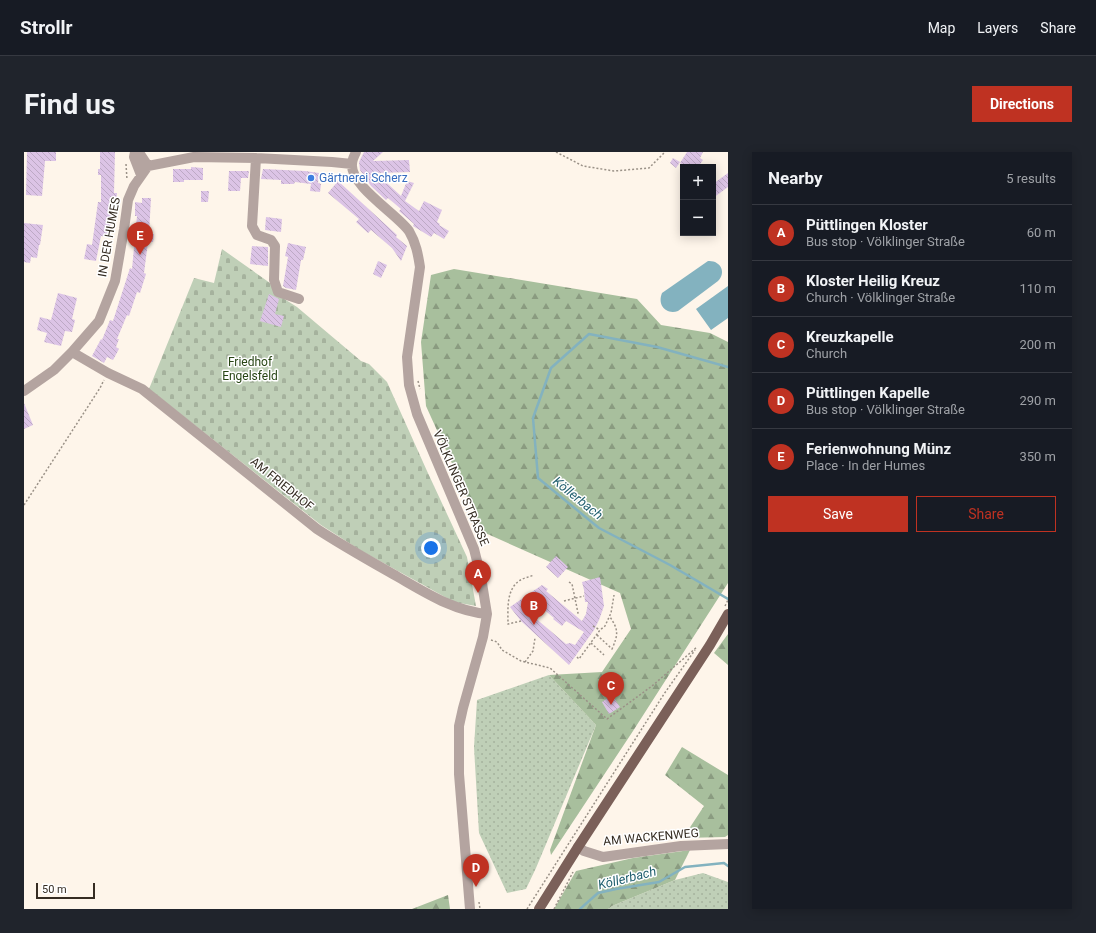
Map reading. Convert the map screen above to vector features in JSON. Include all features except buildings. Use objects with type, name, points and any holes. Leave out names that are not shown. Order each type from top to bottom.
[{"type":"main road","points":[[539,909],[710,645],[727,616]]},
{"type":"street","points":[[141,175],[134,157],[135,152],[140,154],[148,166],[194,157],[256,158],[352,164],[356,152]]},
{"type":"street","points":[[256,158],[252,226],[257,235],[271,240],[275,246],[274,280],[278,292],[299,299]]},
{"type":"street","name":"VÖLKLINGER STRASSE","points":[[352,164],[354,176],[363,187],[408,230],[415,243],[420,267],[407,357],[410,385],[420,421],[474,549],[481,577],[487,614],[483,637],[459,726],[459,774],[466,872],[473,906]]},
{"type":"street","name":"IN DER HUMES","points":[[24,391],[54,370],[99,321],[116,281],[128,200],[134,186],[148,166]]},
{"type":"street","name":"AM FRIEDHOF","points":[[72,352],[142,389],[317,529],[348,549],[452,606],[474,613],[487,614]]},
{"type":"street","name":"AM WACKENWEG","points":[[578,847],[584,851],[603,857],[681,846],[728,844]]},
{"type":"path","points":[[556,152],[583,166],[614,171],[649,168],[665,152]]},
{"type":"path","points":[[126,159],[128,200]]},
{"type":"path","points":[[24,505],[100,388],[108,372]]},
{"type":"path","points":[[418,377],[420,391]]},
{"type":"path","points":[[521,622],[508,624],[508,605],[511,590],[518,582],[534,575]]},
{"type":"path","points":[[569,582],[572,584],[577,614]]},
{"type":"path","points":[[576,657],[580,659],[600,630],[605,626],[610,616],[614,595]]},
{"type":"path","points":[[564,601],[584,596]]},
{"type":"path","points":[[597,635],[612,649],[616,639],[617,630],[610,616]]},
{"type":"path","points":[[593,626],[600,630]]},
{"type":"path","points":[[488,638],[497,642],[502,650],[521,661],[550,668],[607,719],[652,686],[702,644]]},
{"type":"path","points":[[525,662],[532,651],[535,638]]},
{"type":"path","points":[[591,643],[604,655]]},
{"type":"path","points":[[527,909],[664,694],[698,647]]},
{"type":"path","points":[[579,652],[582,655]]},
{"type":"path","points":[[554,909],[574,870]]},
{"type":"path","points":[[473,906],[480,909]]},
{"type":"green space","name":"Friedhof Engelsfeld","points":[[222,249],[270,283],[278,295],[297,307],[361,361],[369,364],[387,382],[467,557],[476,606],[454,602],[360,550],[321,525],[149,389],[194,278],[214,283]]},
{"type":"green space","points":[[454,269],[637,299],[661,325],[710,333],[728,342],[728,583],[551,855],[550,850],[596,725],[549,675],[602,672],[631,629],[620,593],[483,532],[426,406],[421,342],[431,275]]},
{"type":"green space","points":[[728,634],[728,665],[714,653]]},
{"type":"green space","points":[[549,675],[596,725],[526,889],[507,893],[479,833],[474,747],[477,700]]},
{"type":"green space","points":[[682,747],[728,775],[728,835],[725,837],[683,838],[704,806],[665,775]]},
{"type":"green space","points":[[690,850],[675,880],[608,909],[554,909],[576,871],[633,858]]},
{"type":"green space","points":[[703,873],[728,882],[728,909],[608,909],[675,880]]},
{"type":"green space","points":[[448,895],[450,909],[412,909]]},
{"type":"water","points":[[708,261],[716,262],[721,267],[721,278],[678,311],[670,312],[666,310],[661,301],[662,293]]},
{"type":"water","points":[[728,286],[728,318],[711,330],[696,309]]},
{"type":"waterway","name":"Köllerbach","points":[[728,367],[657,347],[589,334],[551,368],[533,418],[538,478],[599,528],[670,565],[728,599]]},
{"type":"waterway","name":"Köllerbach","points":[[580,909],[598,893],[659,882],[685,867],[724,863],[728,866]]},
{"type":"place","name":"Gärtnerei Scherz","points":[[311,178]]},
{"type":"place","name":"Ferienwohnung Münz","points":[[140,255]]},
{"type":"place","name":"Püttlingen Kloster","points":[[478,593]]},
{"type":"place","name":"Kloster Heilig Kreuz","points":[[534,625]]},
{"type":"place","name":"Kreuzkapelle","points":[[611,705]]},
{"type":"place","name":"Püttlingen Kapelle","points":[[476,887]]}]
